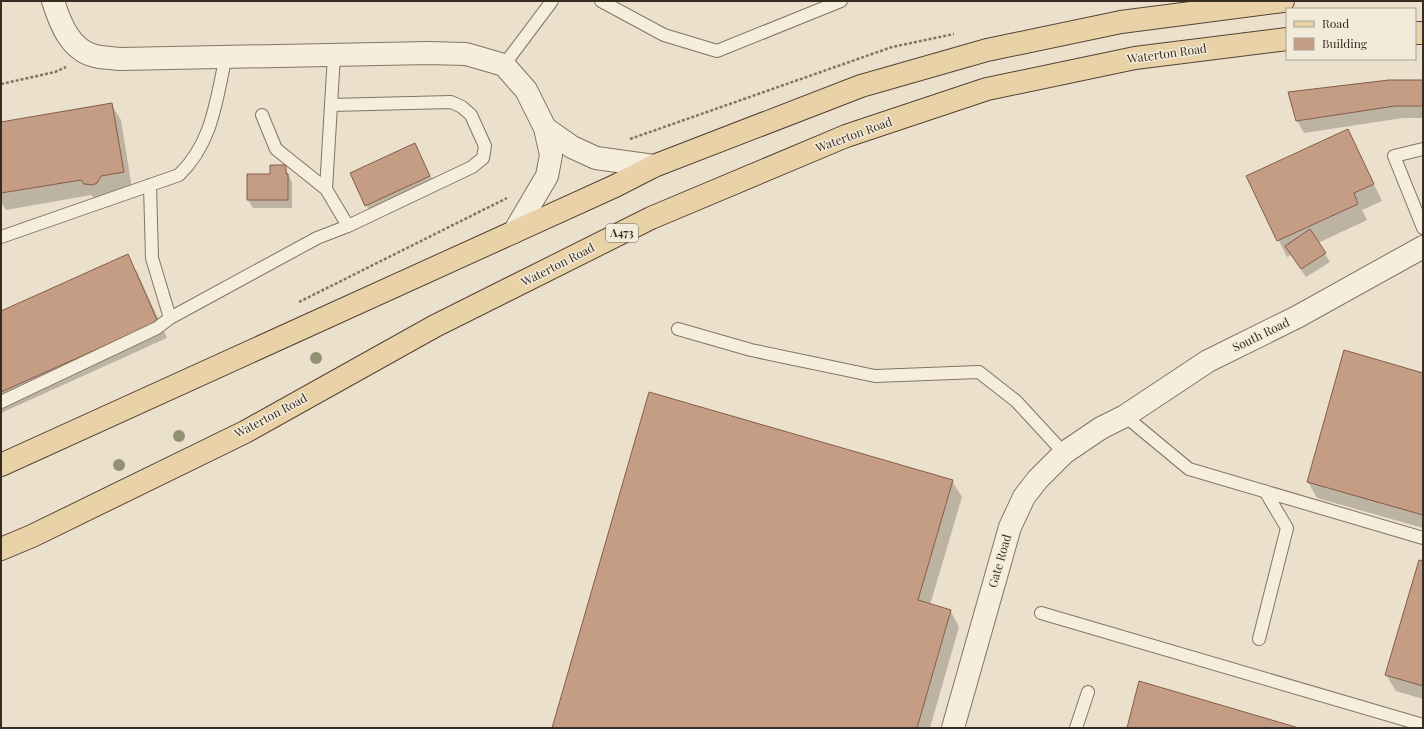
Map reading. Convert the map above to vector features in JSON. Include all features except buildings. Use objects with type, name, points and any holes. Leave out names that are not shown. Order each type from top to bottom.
[{"type":"main road","points":[[1,465],[263,348],[615,186],[654,166],[861,86],[987,50],[1121,22],[1283,1]]},
{"type":"main road","name":"Waterton Road","points":[[1,549],[244,432],[435,326],[651,218],[846,136],[987,89],[1135,58],[1286,39]]},
{"type":"street","points":[[53,1],[59,21],[65,32],[82,50],[94,56],[120,59],[226,56],[466,54],[504,65],[526,90],[544,128],[551,155],[547,176],[514,232]]},
{"type":"street","points":[[544,128],[572,147],[596,158],[654,166]]},
{"type":"street","name":"South Road","points":[[1101,428],[1125,416],[1208,361],[1297,317],[1423,247]]},
{"type":"street","name":"Gate Road","points":[[953,728],[1010,527],[1024,497],[1038,479],[1064,453],[1101,428]]},
{"type":"lane","points":[[504,65],[552,1]]},
{"type":"lane","points":[[601,1],[664,36],[717,51],[842,1]]},
{"type":"lane","points":[[326,188],[334,55]]},
{"type":"lane","points":[[1,237],[108,198],[150,186],[179,175],[192,162],[206,137],[226,56]]},
{"type":"lane","points":[[1,402],[156,328],[170,318],[316,238],[348,226],[472,167],[483,158],[486,146],[471,115],[462,107],[452,102],[331,105]]},
{"type":"lane","points":[[262,115],[276,149],[326,188],[348,226]]},
{"type":"lane","points":[[1423,149],[1394,156],[1423,228]]},
{"type":"lane","points":[[150,186],[152,258],[170,318]]},
{"type":"lane","points":[[678,329],[751,350],[875,376],[979,372],[1016,401],[1064,453]]},
{"type":"lane","points":[[1125,416],[1189,469],[1423,538]]},
{"type":"lane","points":[[1259,639],[1287,528],[1265,491]]},
{"type":"lane","points":[[1041,613],[1423,725]]},
{"type":"lane","points":[[1076,728],[1088,692]]},
{"type":"path","points":[[1,84],[55,72],[66,67],[82,50]]}]
